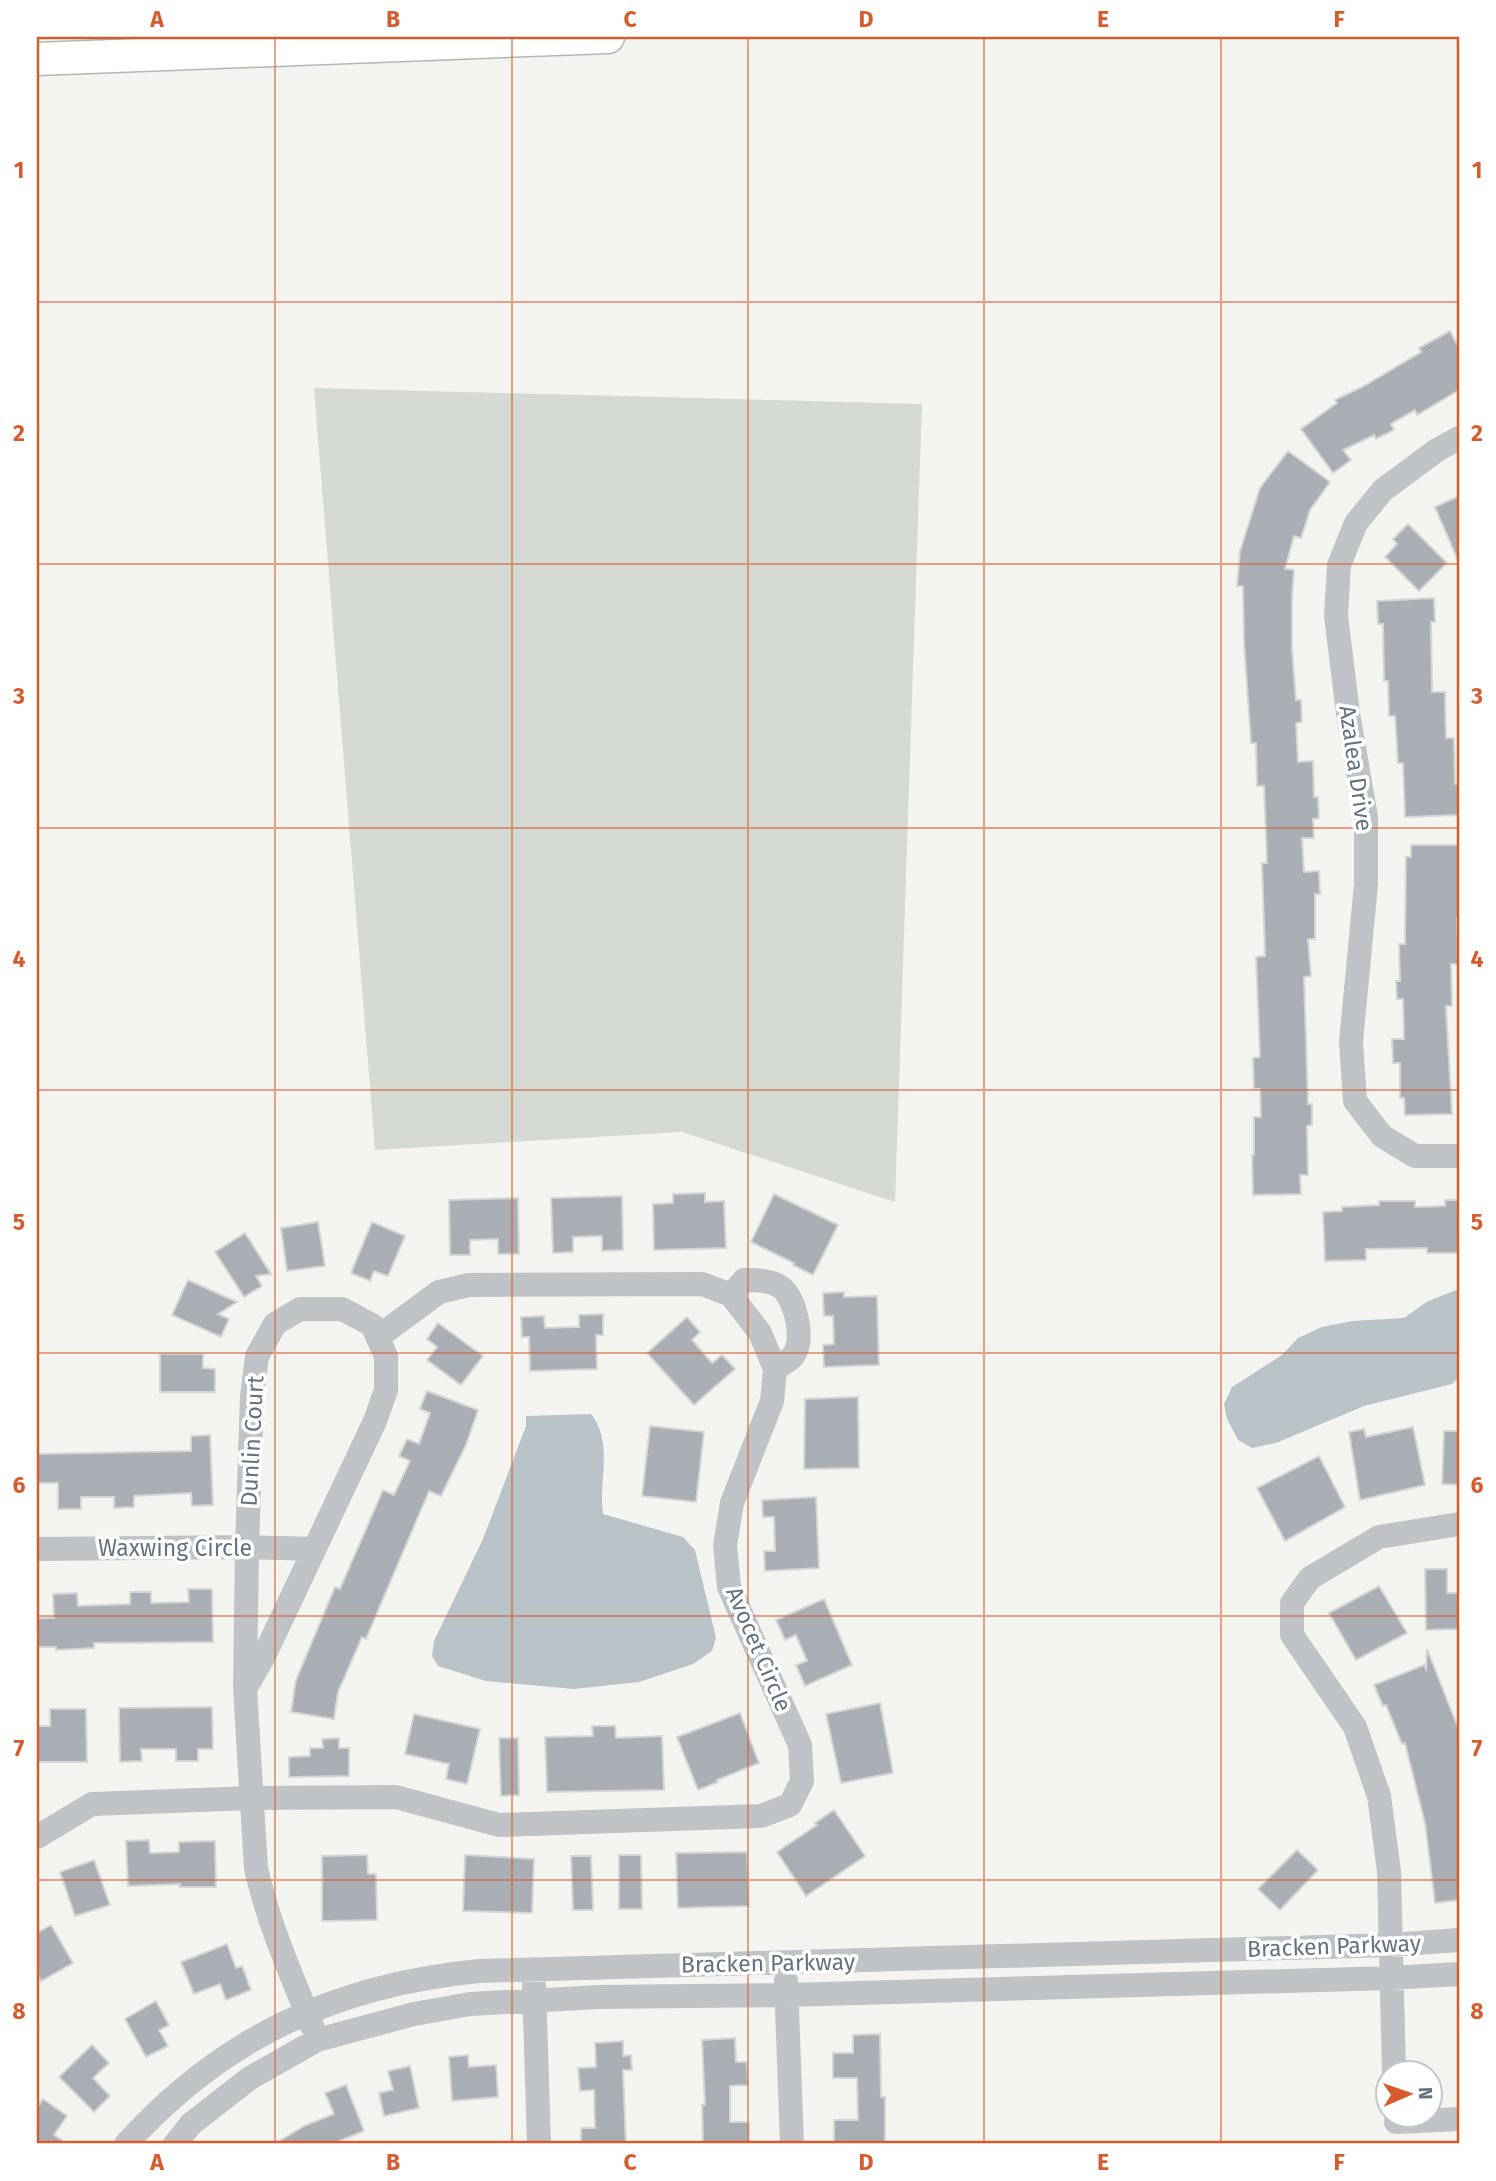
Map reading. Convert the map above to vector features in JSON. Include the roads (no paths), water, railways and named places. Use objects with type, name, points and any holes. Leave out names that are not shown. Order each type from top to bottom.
[{"type":"main road","points":[[37,59],[214,44],[608,37]]},
{"type":"street","name":"Azalea Drive","points":[[1459,438],[1437,450],[1383,489],[1356,523],[1339,565],[1336,616],[1348,713],[1366,817],[1366,884],[1350,1042],[1355,1101],[1382,1136],[1415,1156],[1459,1156]]},
{"type":"street","points":[[245,1689],[264,1656],[375,1420],[386,1390],[386,1356],[378,1337],[439,1292],[469,1285],[702,1284],[731,1295],[744,1280],[762,1280],[781,1288],[796,1312],[799,1334],[793,1355],[775,1369]]},
{"type":"street","name":"Avocet Circle","points":[[252,1798],[396,1797],[499,1825],[761,1816],[790,1805],[802,1780],[800,1745],[729,1587],[725,1545],[732,1503],[772,1401],[775,1369],[760,1334],[731,1295]]},
{"type":"street","name":"Dunlin Court","points":[[317,2040],[262,1897],[253,1842],[245,1689],[252,1396],[257,1356],[275,1324],[300,1309],[342,1309],[372,1325],[378,1337]]},
{"type":"street","points":[[1393,2058],[1389,1871],[1379,1796],[1355,1727],[1292,1635],[1292,1603],[1310,1578],[1379,1537],[1459,1524]]},
{"type":"street","name":"Waxwing Circle","points":[[37,1549],[314,1549]]},
{"type":"street","points":[[37,1837],[92,1804],[252,1798]]},
{"type":"street","name":"Bracken Parkway","points":[[126,2144],[170,2099],[253,2039],[306,2012],[359,1993],[424,1977],[479,1971],[953,1959],[1390,1945],[1459,1940]]},
{"type":"street","points":[[953,1959],[954,1990]]},
{"type":"street","points":[[785,1962],[792,2144]]},
{"type":"street","points":[[533,1970],[539,2144]]},
{"type":"street","name":"Bracken Parkway","points":[[175,2144],[191,2124],[250,2078],[317,2040],[470,2004],[1459,1974]]}]
